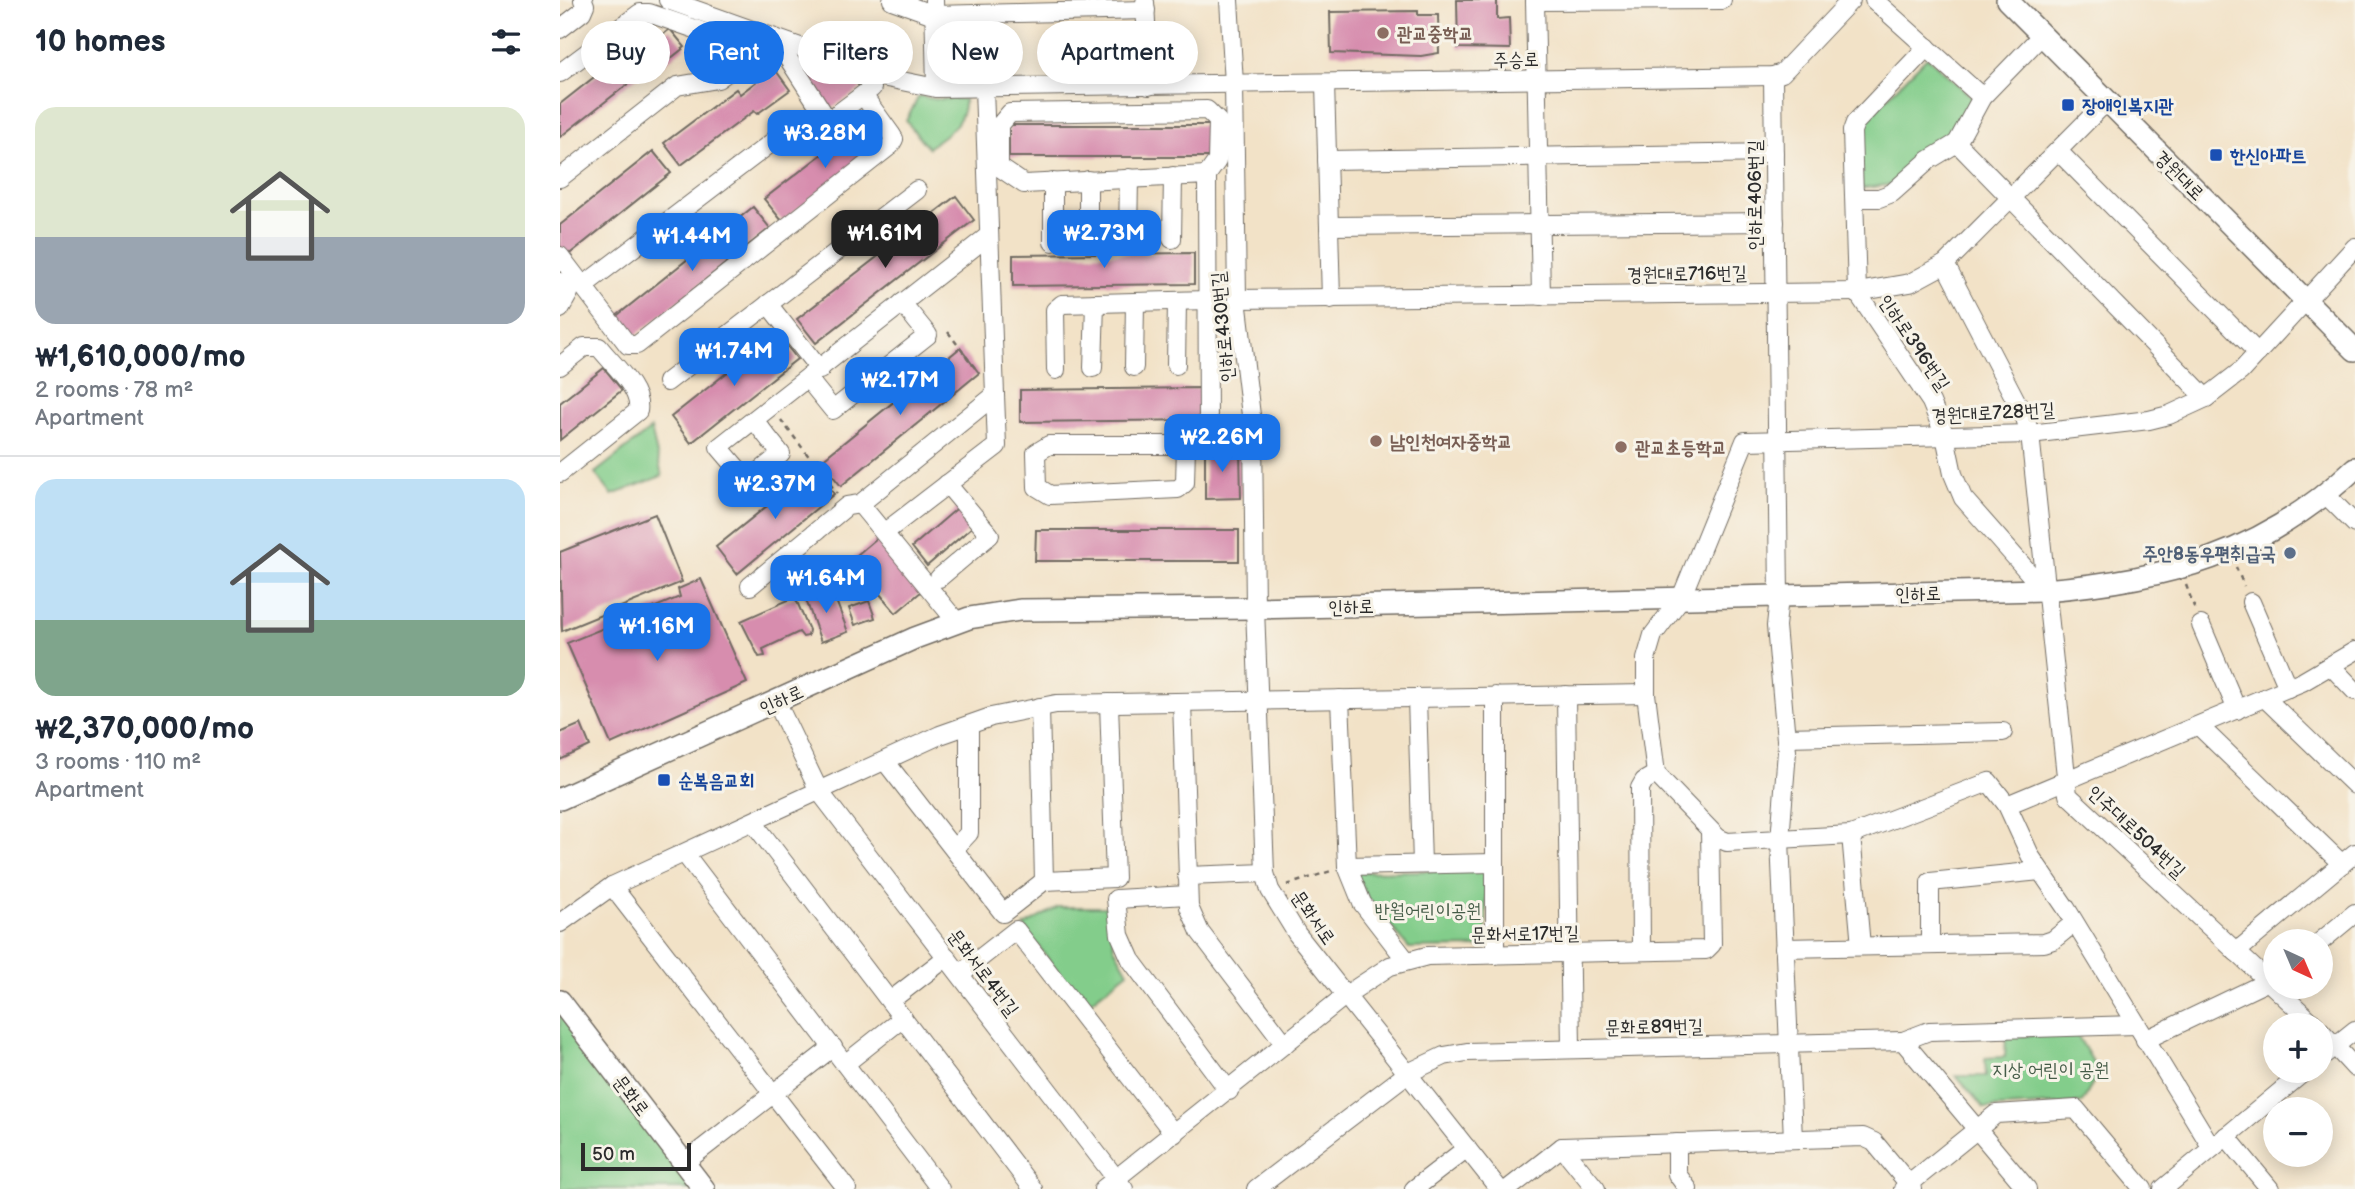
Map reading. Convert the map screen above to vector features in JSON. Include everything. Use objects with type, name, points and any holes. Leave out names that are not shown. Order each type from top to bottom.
[{"type":"main road","name":"경원대로","points":[[2007,0],[2355,350]]},
{"type":"main road","name":"인하로","points":[[560,799],[956,621],[1020,610],[1779,597],[2044,590],[2095,586],[2180,570],[2230,551],[2291,518],[2355,468]]},
{"type":"main road","name":"문화로","points":[[560,1001],[704,1189]]},
{"type":"street","points":[[560,29],[582,12],[585,5],[583,0]]},
{"type":"street","name":"주승로","points":[[668,0],[688,3],[733,21]]},
{"type":"street","points":[[892,0],[934,8],[1146,5],[1149,86]]},
{"type":"street","name":"인하로430번길","points":[[1229,0],[1234,84],[1237,299],[1253,432],[1255,608]]},
{"type":"street","points":[[1541,296],[1535,0],[1722,0]]},
{"type":"street","points":[[1773,76],[1782,73],[1852,0]]},
{"type":"street","points":[[1874,0],[1982,97]]},
{"type":"street","points":[[934,8],[936,88]]},
{"type":"street","points":[[560,73],[640,13],[649,13],[684,25]]},
{"type":"street","points":[[1855,198],[1892,193],[1929,160],[1957,143],[1982,97],[2042,35]]},
{"type":"street","points":[[1857,292],[1855,123],[1927,47]]},
{"type":"street","points":[[784,52],[827,119]]},
{"type":"street","name":"주승로","points":[[913,83],[936,88],[984,88],[1773,76]]},
{"type":"street","name":"인하로406번길","points":[[1773,76],[1779,597],[1776,626],[1786,737],[1780,841],[1793,1139]]},
{"type":"street","points":[[1325,83],[1331,299]]},
{"type":"street","points":[[560,178],[677,86],[689,84]]},
{"type":"street","points":[[583,286],[796,124],[827,119],[879,84]]},
{"type":"street","points":[[884,533],[997,446],[984,88]]},
{"type":"street","points":[[560,256],[628,345],[637,345],[890,146],[894,139],[863,95]]},
{"type":"street","name":"경원대로716번길","points":[[1237,299],[1857,292],[1910,283],[1945,264],[2107,101]]},
{"type":"street","points":[[1207,175],[1024,184],[999,167],[999,126],[1010,113],[1207,110],[1218,121],[1217,161],[1207,175],[1208,431]]},
{"type":"street","points":[[1957,143],[2206,398]]},
{"type":"street","points":[[2058,151],[2258,353]]},
{"type":"street","points":[[1327,160],[1774,152]]},
{"type":"street","points":[[1172,176],[1172,239]]},
{"type":"street","points":[[1128,236],[1129,178]]},
{"type":"street","points":[[1088,180],[1088,239]]},
{"type":"street","points":[[1053,182],[1053,242]]},
{"type":"street","points":[[667,382],[917,190]]},
{"type":"street","points":[[1329,226],[1775,222]]},
{"type":"street","points":[[754,420],[988,236]]},
{"type":"street","name":"경원대로728번길","points":[[1777,440],[2030,434],[2148,420],[2206,398],[2241,371],[2355,247]]},
{"type":"street","name":"인주대로504번길","points":[[1945,264],[2025,418],[2030,434],[2044,590],[2068,795],[2236,952],[2263,973]]},
{"type":"street","points":[[560,282],[569,293],[560,309]]},
{"type":"street","name":"인하로396번길","points":[[1857,292],[1931,402],[1945,436],[1953,474],[1972,513],[2044,590]]},
{"type":"street","points":[[1056,370],[1055,310],[1062,304],[1207,300]]},
{"type":"street","points":[[1176,365],[1177,301]]},
{"type":"street","points":[[1133,367],[1136,302]]},
{"type":"street","points":[[768,304],[814,374],[833,410],[928,335],[902,303]]},
{"type":"street","points":[[1093,368],[1094,303]]},
{"type":"street","points":[[560,366],[584,347],[599,347],[634,391],[640,404],[638,411],[560,473]]},
{"type":"street","points":[[750,586],[995,394]]},
{"type":"street","points":[[1186,444],[1185,483],[1178,489],[1050,495],[1037,487],[1036,453],[1049,445],[1186,444],[1208,431],[1253,432]]},
{"type":"street","points":[[1777,440],[1745,441],[1681,598],[1653,635],[1646,659],[1646,694],[1656,775],[1710,831],[1727,842],[1851,835],[1989,782],[2007,805],[2040,872],[2212,1148]]},
{"type":"street","points":[[939,578],[990,535],[947,484]]},
{"type":"street","points":[[2325,494],[2355,524]]},
{"type":"street","points":[[854,505],[884,533],[956,621]]},
{"type":"street","points":[[2251,602],[2288,688]]},
{"type":"street","name":"문화서로","points":[[1255,608],[1267,882],[1297,934],[1500,1189]]},
{"type":"street","points":[[2201,625],[2237,710]]},
{"type":"street","points":[[2007,805],[2288,688],[2332,667],[2355,652]]},
{"type":"street","points":[[2332,667],[2355,691]]},
{"type":"street","points":[[560,923],[612,886],[885,761],[969,724],[1041,707],[1646,694]]},
{"type":"street","points":[[1566,695],[1572,1049]]},
{"type":"street","points":[[1495,696],[1495,955]]},
{"type":"street","points":[[1418,698],[1422,864]]},
{"type":"street","points":[[2265,698],[2355,785]]},
{"type":"street","points":[[1340,699],[1347,866],[1362,903],[1406,960]]},
{"type":"street","name":"문화서로4번길","points":[[776,701],[819,791],[960,974],[1114,1186]]},
{"type":"street","points":[[1182,702],[1189,907],[1200,932],[1285,1044]]},
{"type":"street","points":[[885,761],[1003,913],[1044,881],[1115,878],[1109,704]]},
{"type":"street","points":[[1041,707],[1044,881]]},
{"type":"street","points":[[954,849],[970,833],[969,724]]},
{"type":"street","points":[[2199,726],[2348,858],[2236,952]]},
{"type":"street","points":[[1786,737],[2003,732]]},
{"type":"street","points":[[1641,951],[1640,789],[1644,781],[1656,775]]},
{"type":"street","points":[[753,822],[1033,1189]]},
{"type":"street","name":"문화서로17번길","points":[[1114,1186],[1346,995],[1369,978],[1406,960],[1427,956],[1706,950],[1712,944],[1710,831]]},
{"type":"street","points":[[1851,835],[1861,946]]},
{"type":"street","points":[[685,854],[940,1189]]},
{"type":"street","points":[[1347,866],[1494,863]]},
{"type":"street","points":[[1930,945],[1930,882],[2040,872]]},
{"type":"street","points":[[1187,876],[1267,882]]},
{"type":"street","points":[[612,886],[847,1189]]},
{"type":"street","points":[[1188,895],[1116,899],[1120,935],[1130,960],[1229,1091]]},
{"type":"street","points":[[2333,931],[2355,913]]},
{"type":"street","points":[[1784,948],[2044,943],[2053,940],[2074,923]]},
{"type":"street","points":[[960,974],[1016,930],[1174,1134]]},
{"type":"street","points":[[890,1001],[947,957]]},
{"type":"street","points":[[2141,1033],[2263,984]]},
{"type":"street","name":"인주대로504번길","points":[[2290,999],[2304,1013]]},
{"type":"street","points":[[845,1064],[903,1018]]},
{"type":"street","points":[[2333,1048],[2355,1030]]},
{"type":"street","name":"문화로89번길","points":[[1256,1189],[1408,1073],[1444,1056],[1467,1052],[1903,1041],[1929,1031],[2141,1033]]},
{"type":"street","points":[[1903,1041],[2027,1189]]},
{"type":"street","points":[[2333,1041],[2355,1068]]},
{"type":"street","points":[[684,1163],[832,1047]]},
{"type":"street","points":[[2163,1189],[2290,1083]]},
{"type":"street","points":[[1508,1189],[1562,1147],[1793,1139],[1869,1139],[1909,1187],[1996,1114],[2076,1109],[2143,1189]]},
{"type":"street","points":[[2226,1136],[2270,1189]]},
{"type":"street","points":[[1677,1143],[1677,1174],[1688,1189]]},
{"type":"street","points":[[1562,1147],[1596,1189]]},
{"type":"street","points":[[1415,1189],[1467,1148]]},
{"type":"path","points":[[948,332],[995,394]]},
{"type":"path","points":[[771,407],[854,505]]},
{"type":"path","points":[[2230,551],[2251,602]]},
{"type":"path","points":[[2180,570],[2201,625]]},
{"type":"path","points":[[1267,882],[1347,866]]},
{"type":"green space","points":[[1927,57],[1973,98],[1955,140],[1894,184],[1858,189],[1860,125]]},
{"type":"green space","points":[[919,96],[964,99],[964,108],[958,122],[928,148],[906,121]]},
{"type":"green space","points":[[651,429],[662,476],[612,495],[595,473]]},
{"type":"green space","name":"반월어린이공원","points":[[1486,870],[1486,947],[1409,948],[1368,899],[1355,872]]},
{"type":"green space","points":[[1058,907],[1109,907],[1114,947],[1128,972],[1083,1007],[1024,926]]},
{"type":"green space","points":[[560,1012],[697,1189],[560,1189]]},
{"type":"green space","name":"지상 어린이 공원","points":[[2076,1033],[2099,1072],[2082,1103],[1984,1108],[1956,1076],[1986,1076],[1985,1058],[2005,1057],[2006,1036]]},
{"type":"building","points":[[1457,0],[1497,0],[1497,19],[1509,18],[1510,49],[1458,48]]},
{"type":"building","points":[[1418,11],[1418,15],[1438,15],[1439,53],[1421,56],[1331,53],[1330,12]]},
{"type":"building","points":[[670,29],[684,46],[670,59]]},
{"type":"building","points":[[784,82],[790,90],[757,114],[754,111],[681,165],[664,143],[736,89],[740,94],[753,84],[784,84]]},
{"type":"building","points":[[585,84],[628,84],[560,137],[560,104]]},
{"type":"building","points":[[812,84],[857,84],[861,89],[829,110]]},
{"type":"building","points":[[869,118],[885,141],[782,221],[764,199]]},
{"type":"building","points":[[1009,125],[1212,125],[1212,157],[1009,157]]},
{"type":"building","points":[[653,151],[671,173],[567,256],[560,248],[560,225]]},
{"type":"building","points":[[956,196],[974,220],[816,343],[797,319]]},
{"type":"building","points":[[753,207],[770,228],[631,339],[614,318]]},
{"type":"building","points":[[1194,253],[1194,284],[1013,286],[1013,255]]},
{"type":"building","points":[[777,333],[797,359],[691,443],[671,417]]},
{"type":"building","points":[[960,348],[979,373],[841,486],[821,461]]},
{"type":"building","points":[[604,368],[622,390],[560,440],[560,403]]},
{"type":"building","points":[[1202,388],[1201,420],[1020,422],[1020,390]]},
{"type":"building","points":[[1205,447],[1240,451],[1241,498],[1205,499]]},
{"type":"building","points":[[814,468],[834,494],[737,574],[716,547]]},
{"type":"building","points":[[962,504],[979,521],[927,566],[912,547]]},
{"type":"building","points":[[655,514],[682,582],[562,631],[560,552]]},
{"type":"building","points":[[1036,530],[1239,530],[1239,561],[1035,561]]},
{"type":"building","points":[[877,538],[922,591],[896,613],[851,560]]},
{"type":"building","points":[[701,579],[747,683],[611,744],[567,643],[680,597],[678,589]]},
{"type":"building","points":[[821,588],[825,596],[833,593],[848,632],[821,642],[804,594]]},
{"type":"building","points":[[795,597],[809,630],[808,636],[803,637],[799,632],[763,649],[765,656],[759,657],[741,621]]},
{"type":"building","points":[[869,601],[875,618],[855,625],[849,608]]},
{"type":"building","points":[[581,724],[590,746],[560,760],[560,733]]},
{"type":"place","name":"관교중학교","points":[[1383,33]]},
{"type":"place","name":"장애인복지관","points":[[2068,105]]},
{"type":"place","name":"한신아파트","points":[[2216,155]]},
{"type":"place","name":"남인천여자중학교","points":[[1376,441]]},
{"type":"place","name":"관교초등학교","points":[[1621,447]]},
{"type":"place","name":"주안8동우편취급국","points":[[2290,553]]},
{"type":"place","name":"순복음교회","points":[[664,780]]}]
